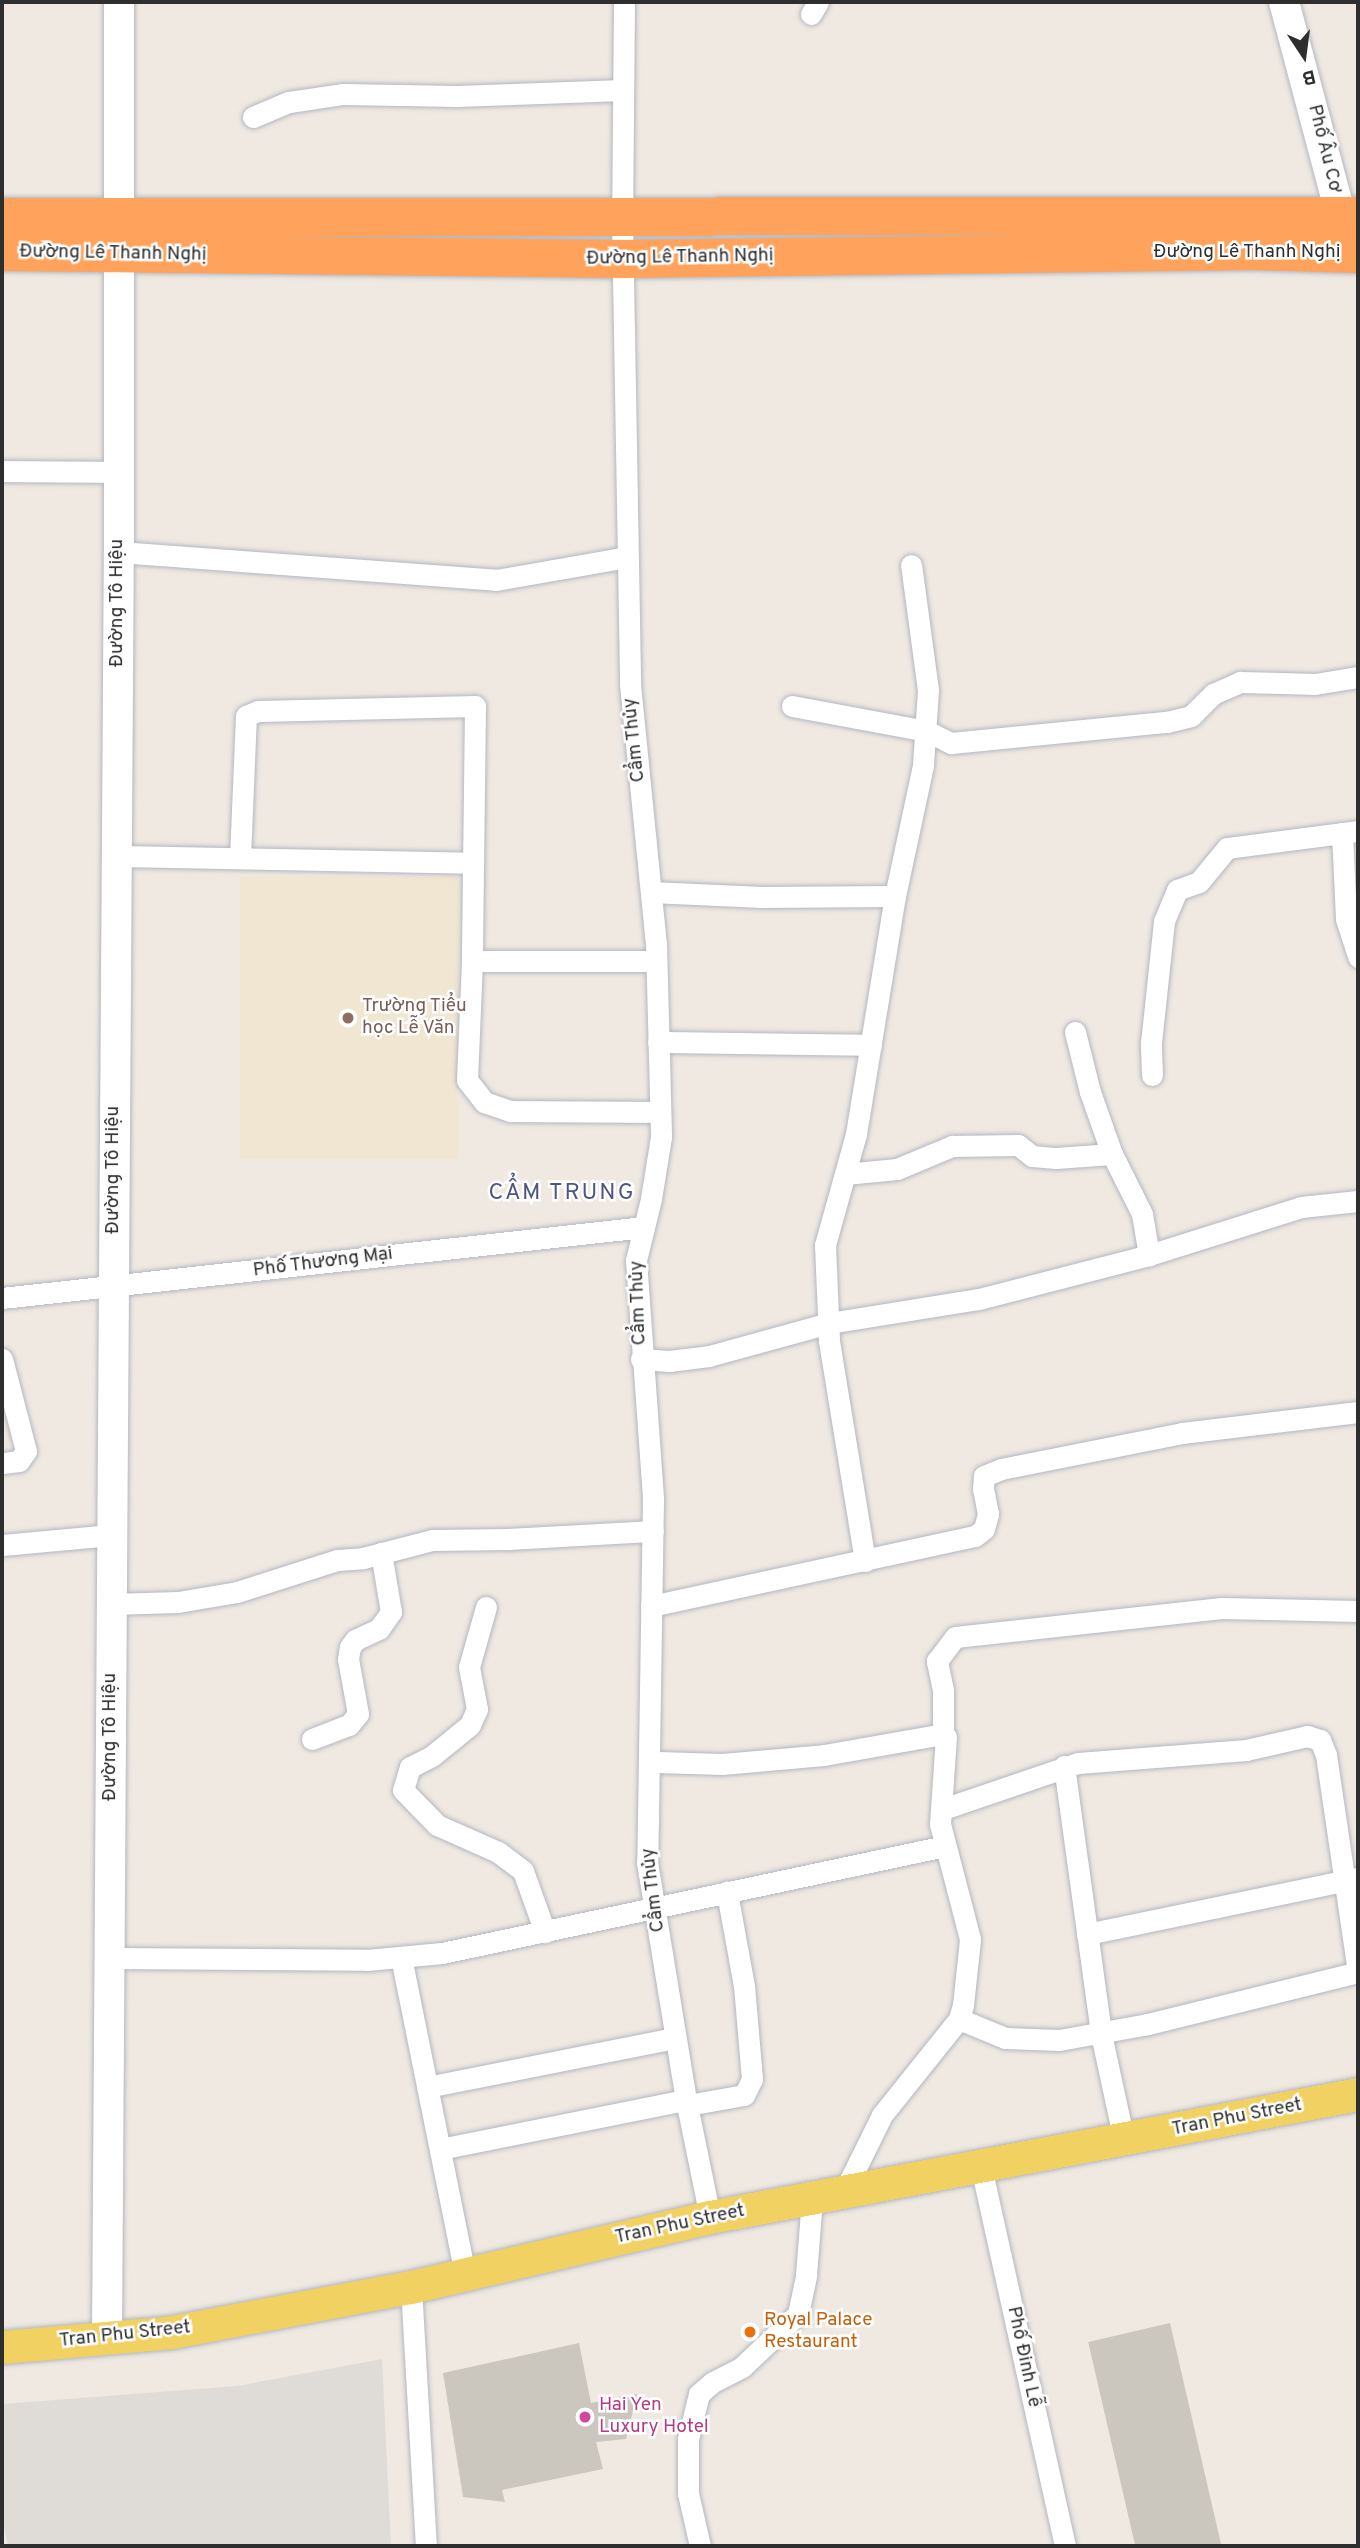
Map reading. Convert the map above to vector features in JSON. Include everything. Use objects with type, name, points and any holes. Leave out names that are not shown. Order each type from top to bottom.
[{"type":"highway","name":"Đường Lê Thanh Nghị","points":[[2,217],[119,237],[622,259],[1253,234],[1329,225],[1358,254]]},
{"type":"highway","name":"Đường Lê Thanh Nghị","points":[[2,252],[119,237],[622,218],[1253,234]]},
{"type":"main road","name":"Tran Phu Street","points":[[2,2347],[172,2332],[411,2287],[710,2217],[1358,2094]]},
{"type":"street","name":"Đường Tô Hiệu","points":[[107,2338],[119,552],[119,2]]},
{"type":"street","name":"Cẩm Thủy","points":[[624,2],[622,259],[630,684],[656,961],[661,1137],[636,1260],[653,1531],[647,1862],[675,2038],[710,2217]]},
{"type":"street","name":"Phố Âu Cơ","points":[[1284,2],[1329,225]]},
{"type":"street","points":[[253,117],[289,103],[343,94],[457,96],[624,90]]},
{"type":"street","points":[[2,471],[119,472]]},
{"type":"street","points":[[119,552],[496,580],[628,557]]},
{"type":"street","points":[[865,1561],[846,1461],[829,1323],[825,1245],[856,1134],[895,896],[912,829],[927,731],[928,690],[911,565]]},
{"type":"street","points":[[792,706],[927,731],[951,743],[1167,722],[1191,716],[1213,694],[1240,682],[1315,684],[1358,677]]},
{"type":"street","points":[[240,858],[246,716],[258,710],[475,706],[472,961],[467,1080],[484,1102],[510,1111],[660,1112]]},
{"type":"street","points":[[1152,1075],[1151,1043],[1164,921],[1177,890],[1199,882],[1227,848],[1350,832],[1346,919],[1358,957]]},
{"type":"street","points":[[117,856],[473,863]]},
{"type":"street","points":[[651,892],[762,897],[895,896]]},
{"type":"street","points":[[472,961],[656,961]]},
{"type":"street","points":[[1075,1032],[1090,1092],[1112,1154],[1142,1214],[1149,1255]]},
{"type":"street","points":[[659,1042],[871,1045]]},
{"type":"street","points":[[845,1174],[897,1169],[952,1146],[1017,1144],[1032,1156],[1056,1158],[1112,1154]]},
{"type":"street","points":[[641,1359],[669,1361],[709,1356],[829,1323],[979,1299],[1149,1255],[1301,1208],[1358,1201]]},
{"type":"street","name":"Phố Thương Mại","points":[[2,1298],[644,1227]]},
{"type":"street","points":[[2,1359],[26,1451],[19,1461],[2,1463]]},
{"type":"street","points":[[651,1606],[975,1536],[984,1529],[988,1514],[983,1489],[984,1476],[1001,1469],[1182,1433],[1358,1412]]},
{"type":"street","points":[[111,1604],[178,1602],[237,1592],[337,1560],[381,1553],[432,1540],[509,1539],[653,1531]]},
{"type":"street","points":[[2,1545],[112,1535]]},
{"type":"street","points":[[312,1739],[349,1725],[358,1714],[348,1659],[350,1647],[355,1640],[379,1629],[391,1612],[381,1553]]},
{"type":"street","points":[[486,1607],[469,1667],[477,1709],[470,1725],[432,1756],[410,1767],[403,1790],[437,1825],[498,1852],[523,1871],[545,1932]]},
{"type":"street","points":[[701,2546],[688,2493],[688,2439],[699,2394],[713,2382],[742,2367],[798,2314],[828,2196],[882,2115],[959,2019],[970,1939],[940,1824],[946,1737],[943,1734],[943,1690],[937,1661],[955,1637],[1221,1608],[1358,1611]]},
{"type":"street","points":[[649,1758],[657,1762],[722,1764],[824,1755],[943,1734]]},
{"type":"street","points":[[943,1809],[1064,1766],[1246,1750],[1307,1736],[1320,1740],[1326,1755],[1351,1880],[1358,1972],[1101,2034],[1059,2040],[1005,2038],[959,2019]]},
{"type":"street","points":[[1064,1766],[1101,2034],[1124,2140]]},
{"type":"street","points":[[110,1958],[367,1960],[443,1953],[945,1846]]},
{"type":"street","points":[[1087,1934],[1351,1880]]},
{"type":"street","points":[[440,2149],[744,2095],[752,2078],[744,1986],[727,1892]]},
{"type":"street","points":[[401,1957],[465,2275]]},
{"type":"street","points":[[427,2087],[675,2038]]},
{"type":"street","name":"Phố Đinh Lễ","points":[[981,2167],[1065,2546]]},
{"type":"street","points":[[411,2287],[426,2546]]},
{"type":"shaded area","name":"Trường Tiểu học Lễ Văn","points":[[240,877],[458,877],[458,1159],[240,1159]]},
{"type":"shaded area","points":[[382,2359],[391,2546],[8,2546],[2,2518],[2,2404],[237,2386]]},
{"type":"building","points":[[1170,2323],[1221,2546],[1135,2546],[1088,2342]]},
{"type":"building","name":"Hai Yen Luxury Hotel","points":[[579,2343],[591,2403],[637,2394],[626,2439],[596,2442],[603,2469],[502,2490],[505,2502],[463,2497],[443,2373]]},
{"type":"place","name":"Trường Tiểu học Lễ Văn","points":[[348,1018]]},
{"type":"place","name":"Royal Palace Restaurant","points":[[750,2332]]},
{"type":"place","name":"Hai Yen Luxury Hotel","points":[[585,2417]]},
{"type":"district","name":"CẨM TRUNG","points":[[562,1194]]}]
